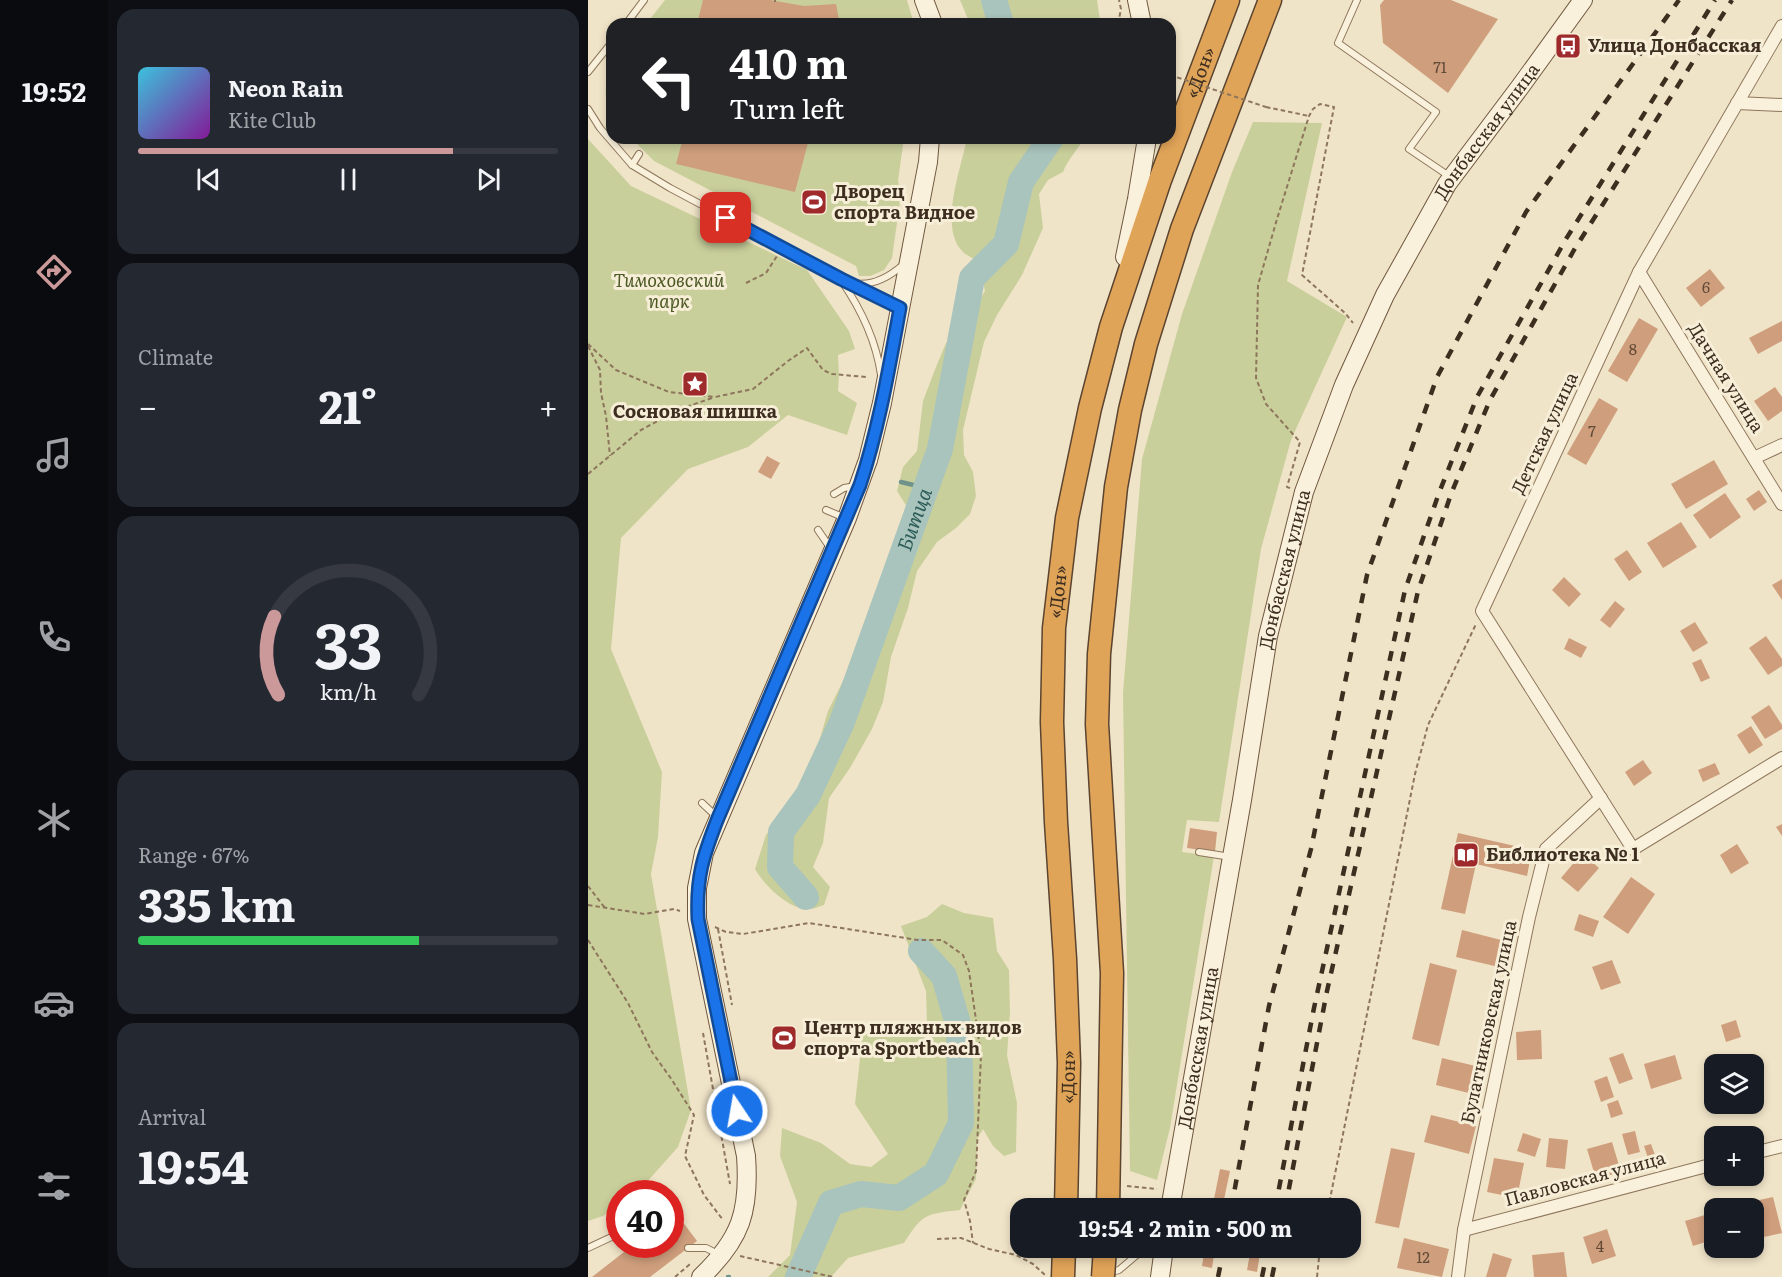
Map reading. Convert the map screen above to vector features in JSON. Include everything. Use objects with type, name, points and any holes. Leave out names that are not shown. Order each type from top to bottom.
[{"type":"highway","name":"«Дон»","points":[[1176,138],[1228,0]]},
{"type":"highway","name":"«Дон»","points":[[1108,1198],[1112,973],[1097,724],[1099,654],[1116,487],[1130,410],[1146,344],[1182,230],[1270,0]]},
{"type":"highway","name":"«Дон»","points":[[1066,1198],[1069,1062],[1052,722],[1054,628],[1067,518],[1090,408],[1111,327],[1174,144]]},
{"type":"highway","points":[[1063,1277],[1064,1258]]},
{"type":"highway","points":[[1103,1277],[1104,1258]]},
{"type":"street","points":[[924,0],[931,18]]},
{"type":"street","points":[[1137,0],[1141,18]]},
{"type":"street","name":"Донбасская улица","points":[[1172,1198],[1268,636],[1304,492],[1344,385],[1385,295],[1452,178],[1582,0]]},
{"type":"street","name":"Детская улица","points":[[1482,611],[1639,272],[1782,26]]},
{"type":"street","points":[[1737,103],[1782,105]]},
{"type":"street","points":[[701,1277],[722,1253],[740,1226],[748,1194],[748,1177],[746,1156],[698,919],[699,870],[718,818],[847,518],[868,460],[884,395],[930,144]]},
{"type":"street","points":[[1111,327],[1146,144]]},
{"type":"street","name":"Дачная улица","points":[[1639,272],[1782,504]]},
{"type":"street","points":[[1754,458],[1782,445]]},
{"type":"street","points":[[1482,611],[1633,849],[1782,758]]},
{"type":"street","name":"Булатниковская улица","points":[[1458,1277],[1464,1230],[1529,917],[1546,849],[1601,798]]},
{"type":"street","points":[[1764,1150],[1782,1146]]},
{"type":"street","name":"Павловская улица","points":[[1464,1230],[1704,1167]]},
{"type":"street","points":[[1160,1277],[1163,1258]]},
{"type":"lane","points":[[630,18],[644,0]]},
{"type":"lane","points":[[1357,0],[1338,43],[1436,112],[1409,149],[1452,178]]},
{"type":"lane","points":[[588,72],[606,50]]},
{"type":"lane","points":[[588,109],[606,135]]},
{"type":"lane","points":[[614,144],[632,165],[670,188],[900,308]]},
{"type":"lane","points":[[632,165],[639,154]]},
{"type":"lane","points":[[841,279],[865,284],[880,281],[895,272],[910,255]]},
{"type":"lane","points":[[841,279],[853,298],[878,355],[884,395]]},
{"type":"lane","points":[[834,494],[844,488],[860,485]]},
{"type":"lane","points":[[826,510],[847,518]]},
{"type":"lane","points":[[818,530],[833,551]]},
{"type":"lane","points":[[702,803],[718,818]]},
{"type":"lane","points":[[1199,852],[1232,857]]},
{"type":"lane","points":[[588,1248],[606,1240]]},
{"type":"lane","points":[[688,1248],[722,1253]]},
{"type":"lane","points":[[1093,1277],[1119,1270],[1133,1258]]},
{"type":"path","points":[[1119,0],[1121,9],[1119,18]]},
{"type":"path","points":[[1176,77],[1266,107],[1309,116]]},
{"type":"path","points":[[1300,442],[1266,404],[1256,378],[1258,285],[1309,116],[1320,104],[1334,107],[1302,275],[1353,323]]},
{"type":"path","points":[[746,283],[766,273],[782,248]]},
{"type":"path","points":[[588,345],[616,370],[669,392],[715,397]]},
{"type":"path","points":[[588,345],[600,370],[610,456]]},
{"type":"path","points":[[588,474],[641,430],[680,409],[715,397],[753,389],[807,348],[823,370],[832,374],[866,377]]},
{"type":"path","points":[[1330,1198],[1415,774],[1428,725],[1482,611]]},
{"type":"path","points":[[588,886],[605,908]]},
{"type":"path","points":[[588,905],[645,914],[674,909],[726,932],[743,934],[809,923],[918,940],[942,940],[963,955],[969,971],[981,1054],[976,1171],[964,1200],[973,1243]]},
{"type":"path","points":[[588,940],[628,1003],[652,1052],[694,1115],[685,1156],[704,1195],[723,1220],[726,1212]]},
{"type":"path","points":[[702,1026],[730,1184]]},
{"type":"path","points":[[1109,1185],[1162,1189]]},
{"type":"path","points":[[937,1239],[961,1238],[989,1249],[1016,1255],[1033,1264],[1047,1277]]},
{"type":"path","points":[[675,1277],[722,1253],[833,1277]]},
{"type":"path","points":[[1317,1277],[1319,1258]]},
{"type":"green space","points":[[665,0],[907,0],[912,18],[651,18]]},
{"type":"green space","points":[[960,0],[1097,0],[1100,18],[968,18]]},
{"type":"green space","points":[[1253,122],[1322,123],[1287,281],[1347,317],[1291,440],[1261,549],[1219,822],[1187,820],[1182,852],[1214,856],[1170,1128],[1157,1180],[1130,1171],[1123,693],[1142,459],[1182,314],[1232,172]]},
{"type":"green space","name":"Тимоховский парк","points":[[588,139],[631,186],[807,270],[849,331],[855,349],[838,355],[838,391],[857,403],[847,435],[788,415],[748,447],[688,469],[621,538],[611,649],[662,772],[658,837],[651,874],[691,1110],[678,1147],[649,1180],[606,1180],[606,1214],[588,1221]]},
{"type":"green space","name":"Дворец спорта Видное","points":[[637,144],[903,144],[898,181],[901,194],[892,258],[884,270],[870,276],[859,276],[856,266],[654,161]]},
{"type":"green space","points":[[966,144],[1080,144],[1063,172],[1048,180],[1039,194],[1043,228],[1022,275],[997,315],[984,342],[963,430],[964,455],[973,472],[976,496],[970,514],[937,542],[917,571],[908,608],[891,657],[883,702],[872,729],[850,768],[829,798],[823,843],[813,867],[830,887],[824,905],[802,909],[778,896],[755,869],[766,835],[781,814],[795,800],[813,762],[828,711],[847,673],[869,619],[907,507],[897,491],[903,467],[917,451],[923,401],[936,367],[946,343],[962,327],[985,291],[978,260],[964,252],[955,240],[952,207]]},
{"type":"green space","points":[[942,904],[964,913],[993,918],[997,951],[1009,970],[1010,1012],[1007,1055],[1017,1103],[1016,1152],[1004,1156],[993,1146],[983,1129],[977,1139],[976,1179],[960,1210],[926,1217],[921,1220],[904,1243],[848,1258],[831,1277],[768,1277],[790,1255],[797,1202],[780,1156],[782,1128],[821,1143],[850,1164],[871,1167],[888,1154],[855,1104],[863,1031],[927,1026],[926,991],[901,926],[927,917]]},
{"type":"building","points":[[703,0],[770,0],[804,6],[836,4],[839,18],[698,18]]},
{"type":"building","points":[[1384,0],[1451,0],[1498,19],[1448,93],[1383,43],[1380,5]]},
{"type":"building","points":[[681,144],[808,144],[795,192],[676,164]]},
{"type":"building","points":[[1710,269],[1725,288],[1701,307],[1686,288]]},
{"type":"building","points":[[1639,318],[1658,329],[1627,382],[1608,371]]},
{"type":"building","points":[[1782,321],[1782,341],[1758,354],[1749,338]]},
{"type":"building","points":[[1775,387],[1782,397],[1782,411],[1768,421],[1754,401]]},
{"type":"building","points":[[1599,398],[1618,409],[1586,465],[1567,454]]},
{"type":"building","points":[[767,456],[780,463],[771,479],[758,472]]},
{"type":"building","points":[[1714,460],[1728,484],[1686,509],[1671,484]]},
{"type":"building","points":[[1759,490],[1767,502],[1754,511],[1746,499]]},
{"type":"building","points":[[1725,493],[1741,517],[1710,539],[1693,515]]},
{"type":"building","points":[[1681,522],[1697,547],[1663,568],[1647,543]]},
{"type":"building","points":[[1627,550],[1642,572],[1629,581],[1614,559]]},
{"type":"building","points":[[1564,577],[1581,594],[1569,607],[1552,590]]},
{"type":"building","points":[[1782,579],[1782,600],[1772,585]]},
{"type":"building","points":[[1615,601],[1625,609],[1610,628],[1600,620]]},
{"type":"building","points":[[1695,622],[1708,643],[1693,652],[1680,631]]},
{"type":"building","points":[[1766,636],[1782,659],[1782,666],[1768,675],[1749,648]]},
{"type":"building","points":[[1569,638],[1587,647],[1581,658],[1564,649]]},
{"type":"building","points":[[1701,659],[1710,678],[1701,682],[1692,663]]},
{"type":"building","points":[[1769,705],[1782,725],[1782,729],[1765,739],[1751,717]]},
{"type":"building","points":[[1751,726],[1763,745],[1749,754],[1737,735]]},
{"type":"building","points":[[1643,760],[1652,773],[1634,786],[1625,772]]},
{"type":"building","points":[[1715,763],[1720,774],[1703,782],[1698,770]]},
{"type":"building","points":[[1782,824],[1782,836],[1776,827]]},
{"type":"building","points":[[1190,828],[1217,832],[1215,852],[1187,848]]},
{"type":"building","points":[[1458,833],[1532,850],[1527,876],[1476,864],[1465,914],[1441,909]]},
{"type":"building","points":[[1737,844],[1749,863],[1731,874],[1720,855]]},
{"type":"building","points":[[1582,853],[1599,868],[1578,892],[1561,878]]},
{"type":"building","points":[[1631,877],[1655,894],[1628,934],[1603,917]]},
{"type":"building","points":[[1579,914],[1599,921],[1593,937],[1574,930]]},
{"type":"building","points":[[1462,930],[1509,942],[1503,968],[1456,957]]},
{"type":"building","points":[[1612,960],[1621,983],[1601,990],[1592,967]]},
{"type":"building","points":[[1430,963],[1457,970],[1439,1046],[1412,1039]]},
{"type":"building","points":[[1736,1020],[1741,1037],[1726,1042],[1721,1025]]},
{"type":"building","points":[[1541,1030],[1542,1059],[1517,1060],[1516,1032]]},
{"type":"building","points":[[1623,1053],[1633,1079],[1619,1084],[1609,1058]]},
{"type":"building","points":[[1675,1055],[1682,1079],[1651,1089],[1644,1064]]},
{"type":"building","points":[[1442,1058],[1484,1068],[1477,1095],[1436,1085]]},
{"type":"building","points":[[1607,1076],[1614,1097],[1601,1102],[1594,1081]]},
{"type":"building","points":[[1618,1100],[1623,1114],[1611,1118],[1607,1104]]},
{"type":"building","points":[[1431,1115],[1476,1126],[1469,1154],[1424,1142]]},
{"type":"building","points":[[1635,1131],[1640,1152],[1628,1155],[1622,1134]]},
{"type":"building","points":[[1523,1133],[1541,1139],[1535,1157],[1517,1151]]},
{"type":"building","points":[[1549,1138],[1568,1140],[1565,1169],[1546,1167]]},
{"type":"building","points":[[1612,1142],[1621,1172],[1596,1179],[1587,1149]]},
{"type":"building","points":[[1651,1144],[1655,1155],[1648,1158],[1644,1146]]},
{"type":"building","points":[[1391,1148],[1415,1153],[1399,1228],[1375,1223]]},
{"type":"building","points":[[1494,1158],[1524,1163],[1517,1198],[1487,1192]]},
{"type":"building","points":[[1220,1169],[1230,1171],[1224,1198],[1214,1198]]},
{"type":"building","points":[[1773,1197],[1782,1233],[1764,1237],[1764,1199]]},
{"type":"building","points":[[1704,1215],[1704,1243],[1693,1246],[1685,1221]]},
{"type":"building","points":[[684,1224],[697,1241],[684,1251]]},
{"type":"building","points":[[1607,1229],[1616,1256],[1592,1264],[1583,1237]]},
{"type":"building","points":[[1404,1238],[1449,1249],[1442,1277],[1397,1268]]},
{"type":"building","points":[[1564,1252],[1567,1277],[1534,1277],[1532,1255]]},
{"type":"building","points":[[1493,1253],[1512,1259],[1506,1277],[1486,1277]]},
{"type":"building","points":[[616,1258],[675,1258],[650,1277],[592,1277]]},
{"type":"building","points":[[1203,1258],[1214,1258],[1212,1268],[1202,1266]]},
{"type":"building","points":[[1249,1258],[1259,1258],[1257,1272],[1247,1270]]},
{"type":"waterway","name":"Битца","points":[[994,0],[999,18]]},
{"type":"waterway","name":"Битца","points":[[806,897],[780,867],[781,832],[808,795],[842,722],[940,449],[972,278],[1006,244],[1021,182],[1047,144]]},
{"type":"waterway","points":[[901,482],[926,488]]},
{"type":"waterway","name":"Битца","points":[[798,1277],[831,1203],[861,1194],[899,1198],[936,1174],[961,1123],[959,1027],[944,976],[921,951]]},
{"type":"railway","points":[[1233,1198],[1269,1006],[1311,849],[1367,575],[1437,377],[1526,212],[1679,0]]},
{"type":"railway","points":[[1277,1198],[1314,1008],[1405,590],[1439,493],[1477,397],[1566,239],[1715,0]]},
{"type":"railway","points":[[1287,1198],[1327,991],[1418,591],[1451,494],[1490,400],[1574,250],[1732,0]]},
{"type":"railway","points":[[1218,1277],[1222,1258]]},
{"type":"railway","points":[[1262,1277],[1266,1258]]},
{"type":"railway","points":[[1272,1277],[1276,1258]]},
{"type":"place","name":"Улица Донбасская","points":[[1568,46]]},
{"type":"place","name":"Дворец спорта Видное","points":[[814,202]]},
{"type":"place","name":"Сосновая шишка","points":[[695,384]]},
{"type":"place","name":"Библиотека № 1","points":[[1466,855]]},
{"type":"place","name":"Центр пляжных видов спорта Sportbeach","points":[[784,1038]]},
{"type":"route","points":[[726,218],[900,308],[882,404],[860,485],[725,801],[699,870],[698,919],[737,1111]]}]
